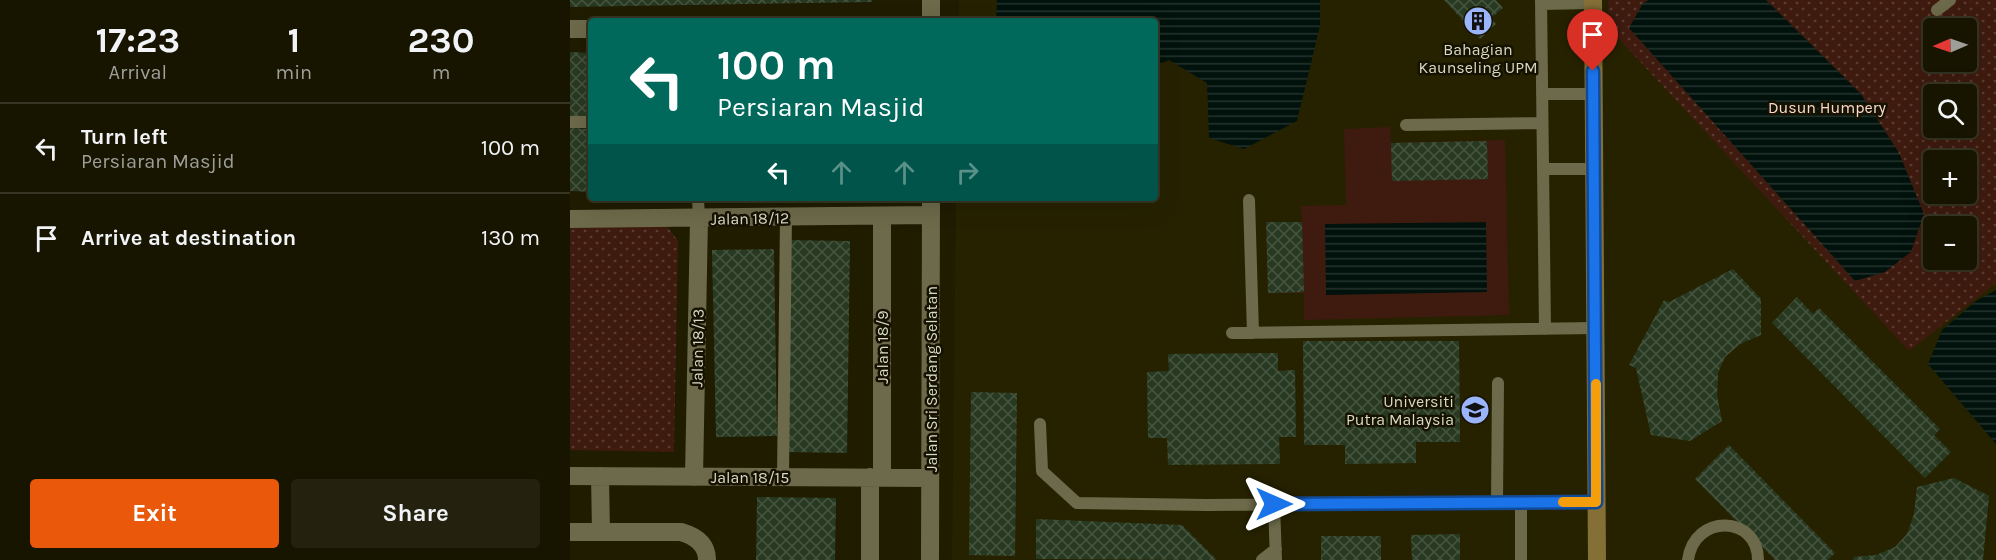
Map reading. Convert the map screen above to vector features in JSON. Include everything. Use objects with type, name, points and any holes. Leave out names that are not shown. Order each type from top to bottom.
[{"type":"street","points":[[932,0],[932,18]]},
{"type":"street","points":[[1593,2],[1597,560]]},
{"type":"street","points":[[570,29],[588,29]]},
{"type":"street","name":"Jalan 18/12","points":[[570,219],[882,216],[931,207]]},
{"type":"street","name":"Jalan Sri Serdang Selatan","points":[[930,560],[931,207]]},
{"type":"street","name":"Jalan 18/9","points":[[870,560],[876,477],[882,216]]},
{"type":"street","name":"Jalan 18/13","points":[[694,477],[699,219]]},
{"type":"street","name":"Jalan 18/15","points":[[570,476],[930,478]]},
{"type":"street","points":[[600,476],[601,532]]},
{"type":"street","points":[[570,532],[681,532],[692,535],[702,544],[707,551],[707,560]]},
{"type":"lane","points":[[1937,10],[1950,0]]},
{"type":"lane","points":[[1545,329],[1541,2],[1593,2]]},
{"type":"lane","points":[[1542,94],[1593,94]]},
{"type":"lane","points":[[570,122],[588,122]]},
{"type":"lane","points":[[1406,125],[1542,123]]},
{"type":"lane","points":[[1543,170],[1594,169]]},
{"type":"lane","points":[[1249,200],[1253,333]]},
{"type":"lane","points":[[698,201],[699,219]]},
{"type":"lane","points":[[783,477],[786,218]]},
{"type":"lane","points":[[1232,333],[1595,328]]},
{"type":"lane","points":[[1497,502],[1498,383]]},
{"type":"lane","points":[[1040,424],[1042,471],[1077,503],[1596,502]]},
{"type":"lane","points":[[1521,502],[1521,560]]},
{"type":"lane","points":[[1262,560],[1276,554],[1274,504]]},
{"type":"lane","points":[[1688,560],[1689,550],[1695,539],[1704,531],[1726,525],[1738,528],[1748,535],[1755,545],[1758,560]]},
{"type":"shaded area","name":"Universiti Putra Malaysia","points":[[959,0],[1996,0],[1996,560],[952,560],[956,201],[1158,201],[1158,18],[959,18]]},
{"type":"shaded area","points":[[997,0],[1320,0],[1320,26],[1297,121],[1244,149],[1209,138],[1207,83],[1169,60],[1158,65],[1158,18],[996,18]]},
{"type":"shaded area","points":[[1649,0],[1766,0],[1861,94],[1899,153],[1924,214],[1911,252],[1885,272],[1855,281],[1629,28],[1643,3]]},
{"type":"shaded area","points":[[1486,222],[1487,292],[1326,295],[1325,224]]},
{"type":"shaded area","points":[[1996,290],[1996,444],[1928,364],[1942,330],[1976,301]]},
{"type":"green space","name":"Dusun Humpery","points":[[1608,0],[1996,0],[1996,283],[1909,351],[1608,27]]},
{"type":"green space","points":[[1390,127],[1391,143],[1505,140],[1509,315],[1304,320],[1304,293],[1268,293],[1266,222],[1302,222],[1301,206],[1346,205],[1344,129]]},
{"type":"green space","points":[[667,226],[678,241],[674,452],[570,450],[570,227]]},
{"type":"building","points":[[570,0],[871,0],[872,2],[570,7]]},
{"type":"building","name":"Bahagian Kaunseling UPM","points":[[1444,0],[1496,0],[1503,8],[1491,18],[1496,24],[1480,39]]},
{"type":"building","points":[[570,52],[588,53],[588,118],[570,118]]},
{"type":"building","points":[[570,128],[588,129],[588,192],[570,191]]},
{"type":"building","points":[[1487,141],[1488,179],[1392,181],[1391,143]]},
{"type":"building","points":[[1266,222],[1302,222],[1304,292],[1268,293]]},
{"type":"building","points":[[789,240],[850,241],[847,453],[786,452]]},
{"type":"building","points":[[774,249],[777,436],[716,437],[712,250]]},
{"type":"building","points":[[1733,269],[1761,299],[1761,335],[1740,344],[1725,357],[1718,373],[1717,395],[1722,421],[1690,441],[1651,435],[1636,368],[1629,365],[1664,300],[1669,302]]},
{"type":"building","points":[[1797,297],[1813,314],[1819,308],[1940,429],[1934,435],[1951,452],[1925,478],[1772,323]]},
{"type":"building","points":[[1303,341],[1459,341],[1460,442],[1416,442],[1416,463],[1345,464],[1345,445],[1304,445]]},
{"type":"building","points":[[1278,353],[1278,371],[1295,370],[1296,437],[1279,437],[1280,464],[1168,465],[1167,438],[1148,438],[1147,372],[1169,371],[1168,354]]},
{"type":"building","points":[[971,392],[1017,393],[1015,556],[969,555]]},
{"type":"building","points":[[1729,445],[1835,553],[1828,560],[1775,560],[1695,479]]},
{"type":"building","points":[[1954,478],[1989,496],[1983,560],[1853,560],[1854,557],[1876,555],[1895,547],[1907,534],[1914,514],[1917,487]]},
{"type":"building","points":[[757,497],[836,498],[835,560],[756,560]]},
{"type":"building","points":[[1036,519],[1182,525],[1217,560],[1036,559]]},
{"type":"building","points":[[1460,534],[1460,560],[1412,560],[1411,535]]},
{"type":"building","points":[[1321,536],[1381,536],[1381,560],[1321,560]]},
{"type":"slow traffic","points":[[1563,502],[1596,502],[1596,384]]},
{"type":"place","name":"Bahagian Kaunseling UPM","points":[[1478,21]]},
{"type":"place","name":"Universiti Putra Malaysia","points":[[1475,410]]},
{"type":"route","points":[[1274,504],[1596,502],[1593,71]]}]
